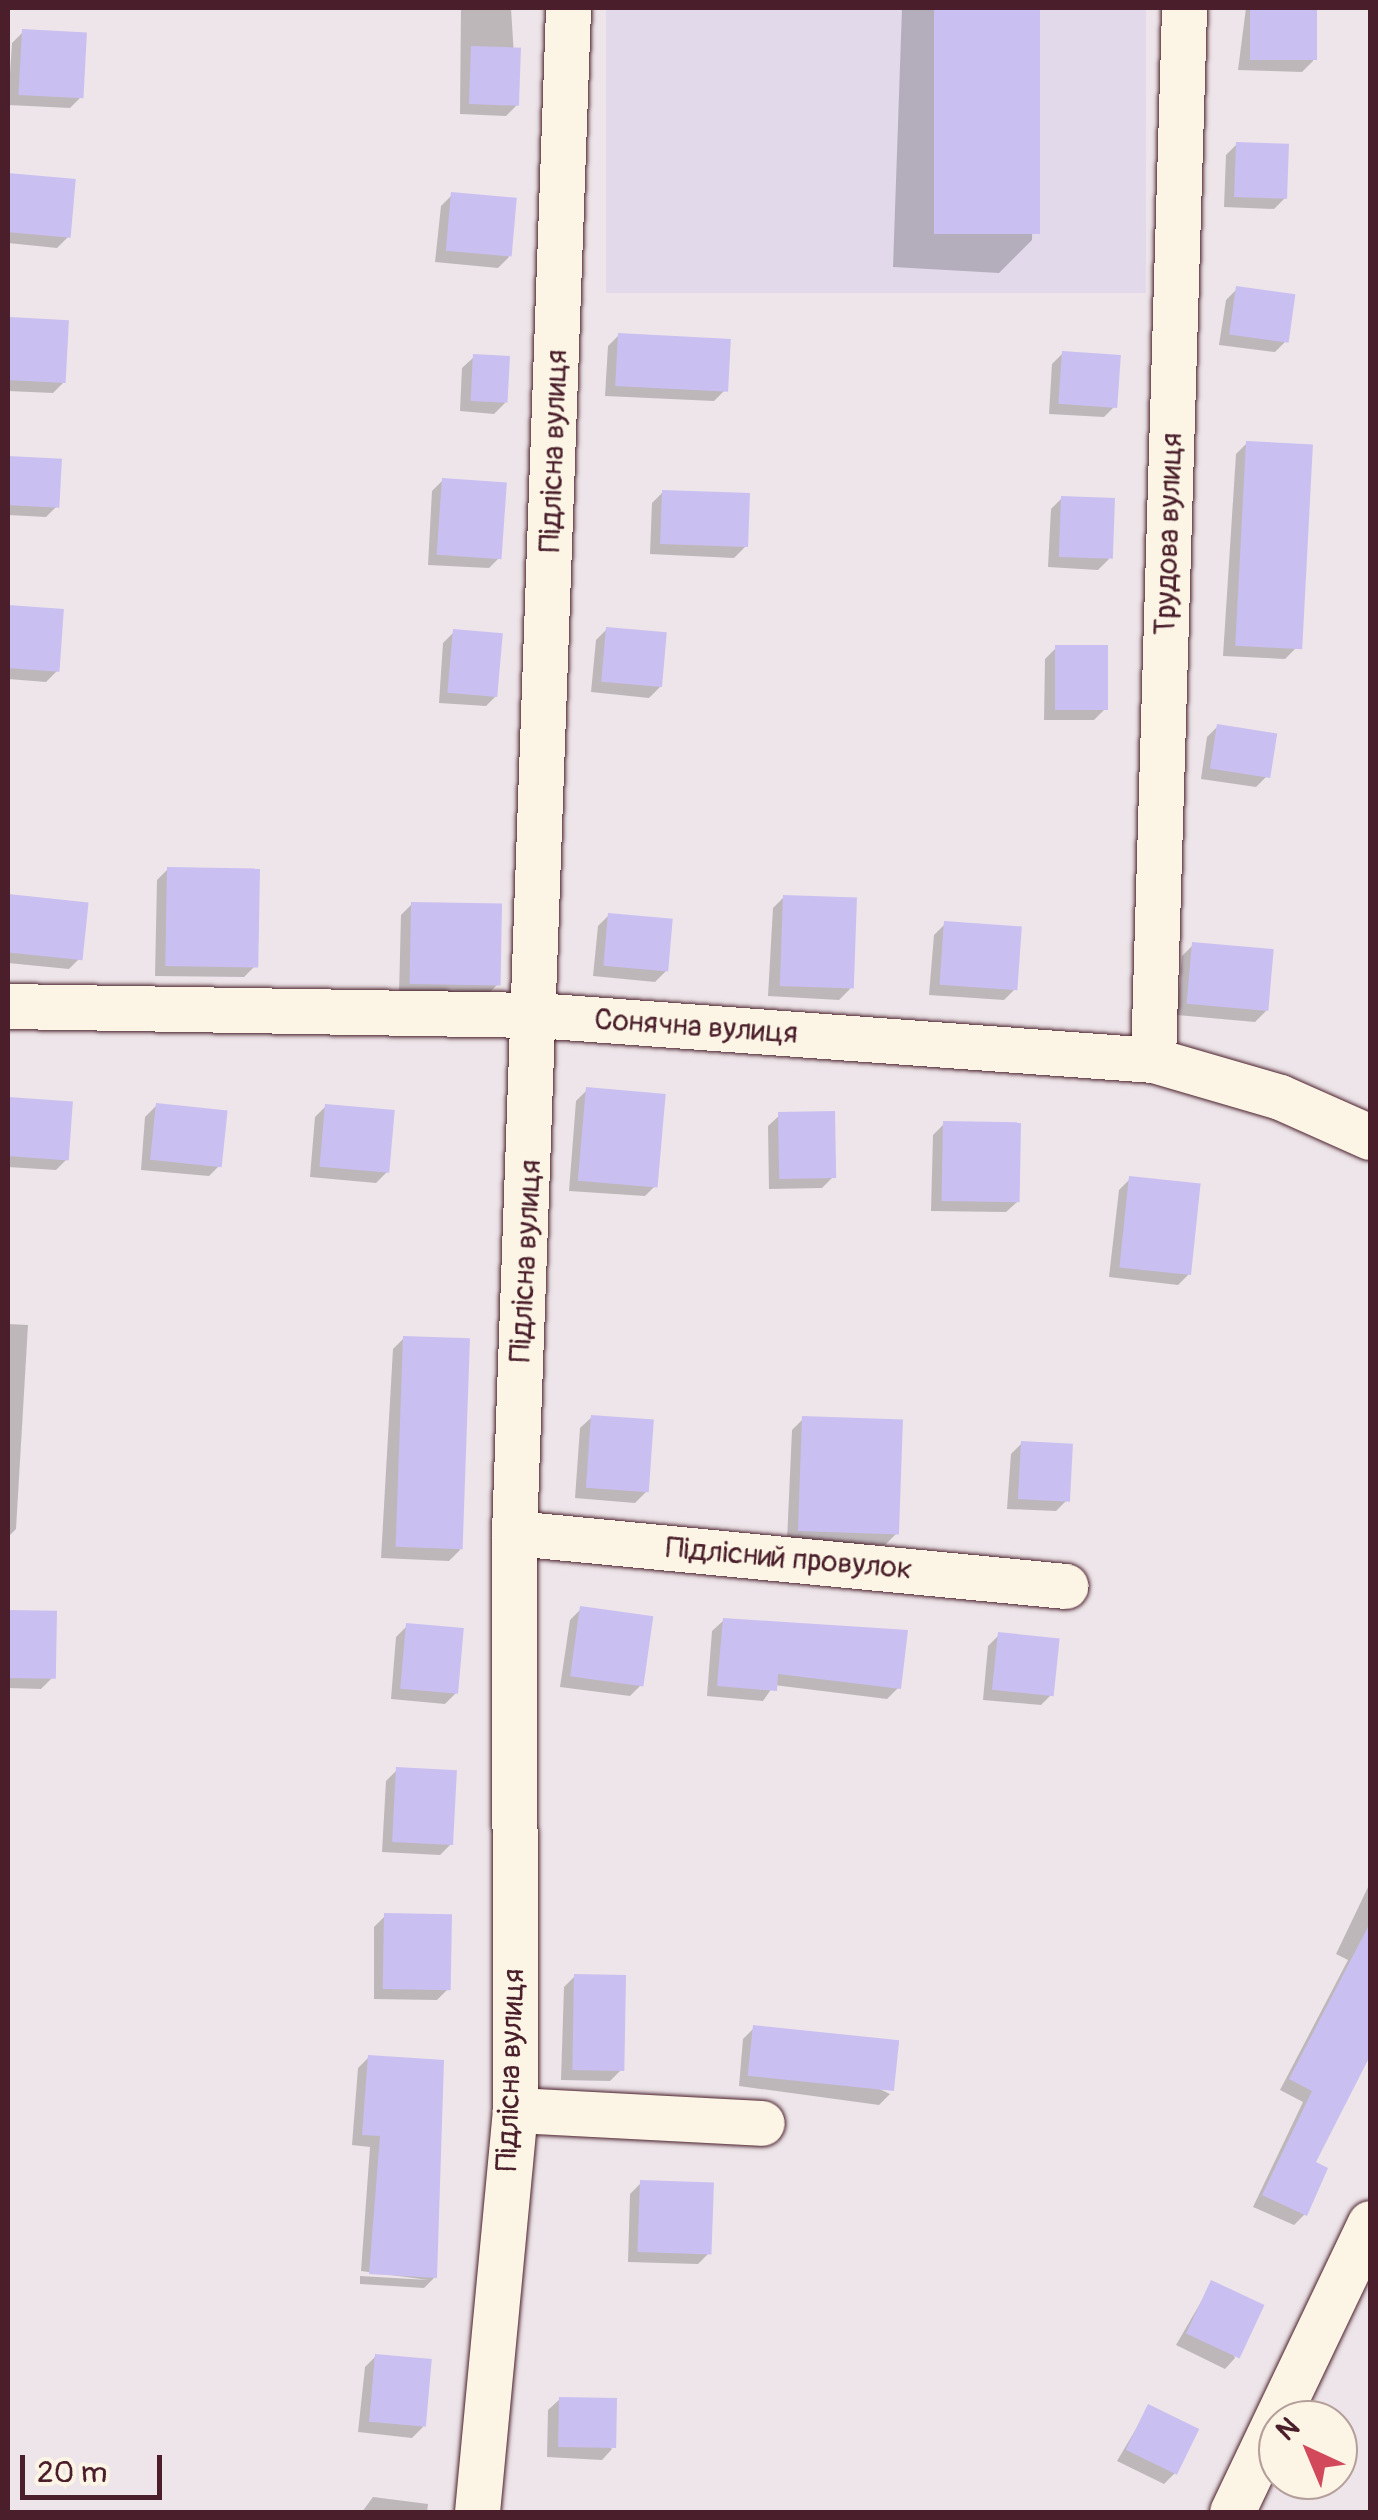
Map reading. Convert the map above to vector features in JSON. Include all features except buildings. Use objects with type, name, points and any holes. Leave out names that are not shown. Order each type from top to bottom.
[{"type":"street","name":"Підлісна вулиця","points":[[477,2512],[515,2110],[514,1533],[536,1015],[568,8]]},
{"type":"street","name":"Трудова вулиця","points":[[1153,1060],[1184,8]]},
{"type":"street","name":"Сонячна вулиця","points":[[8,1006],[536,1015],[1153,1060],[1280,1097],[1370,1137]]},
{"type":"street","name":"Підлісний провулок","points":[[514,1533],[1065,1586]]},
{"type":"street","points":[[515,2110],[762,2123]]},
{"type":"street","points":[[1232,2512],[1370,2224]]},
{"type":"shaded area","points":[[606,8],[1146,8],[1146,293],[606,293]]}]
